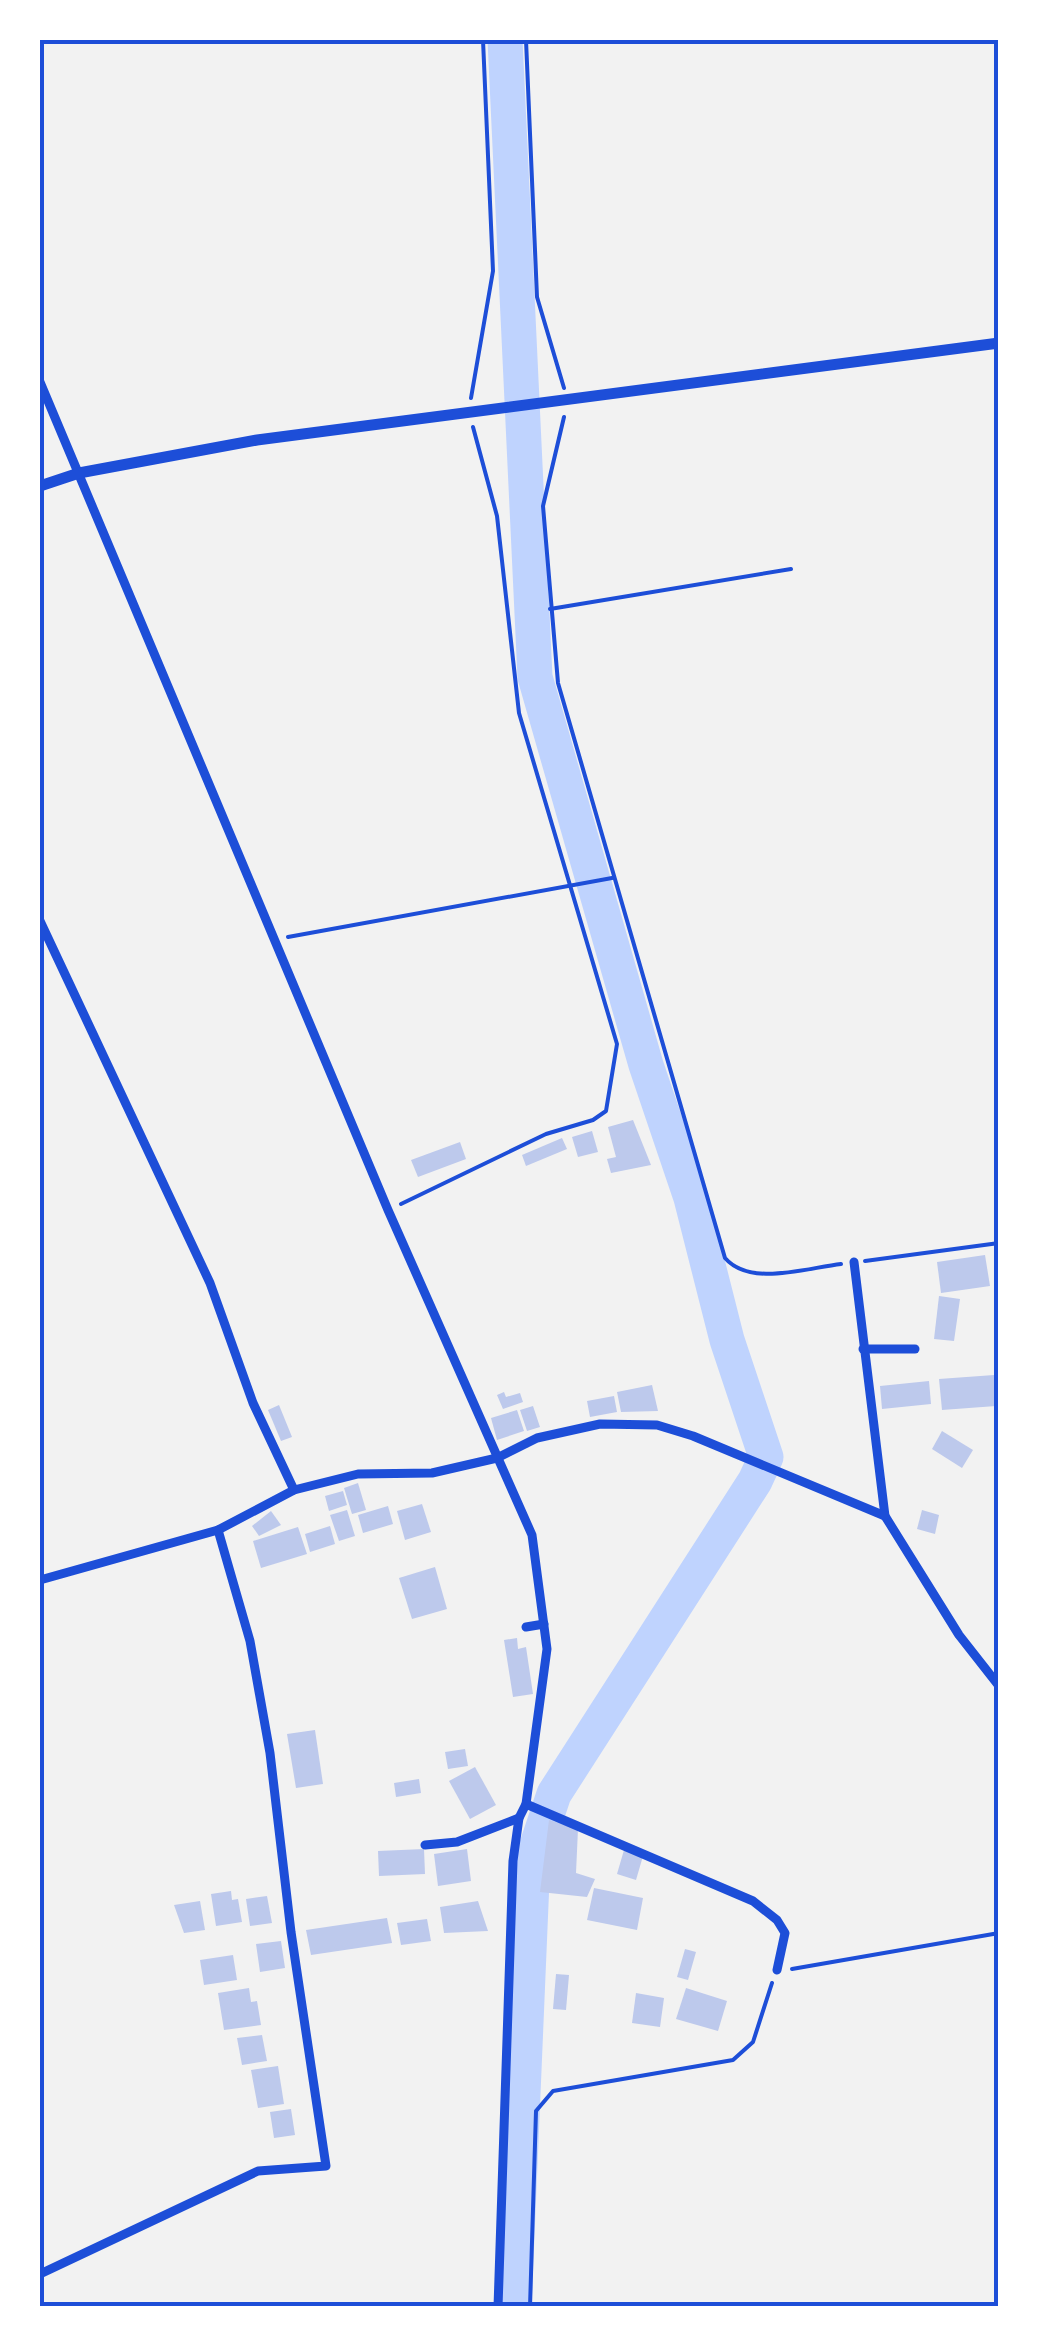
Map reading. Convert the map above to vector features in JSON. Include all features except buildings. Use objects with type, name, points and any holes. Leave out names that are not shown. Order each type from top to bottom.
[{"type":"street","points":[[40,486],[78,472],[257,440],[999,344]]},
{"type":"street","points":[[40,382],[388,1210],[532,1535],[547,1650],[514,1862],[498,2307]]},
{"type":"street","points":[[40,921],[210,1283],[253,1403],[294,1490]]},
{"type":"street","points":[[854,1262],[886,1516],[950,1621],[999,1686]]},
{"type":"street","points":[[864,1349],[915,1349]]},
{"type":"street","points":[[40,1580],[218,1530],[294,1490],[358,1474],[432,1473],[497,1458],[537,1438],[618,1423],[657,1424],[886,1516]]},
{"type":"street","points":[[40,2274],[258,2171],[326,2166],[290,1932],[270,1753],[250,1641],[218,1530]]},
{"type":"street","points":[[526,1628],[544,1624]]},
{"type":"street","points":[[526,1804],[753,1901],[776,1920],[785,1934],[777,1970]]},
{"type":"street","points":[[426,1845],[457,1842],[520,1818]]},
{"type":"path","points":[[388,1210],[546,1134],[593,1120],[606,1111],[617,1044],[519,713],[497,516],[469,412],[493,272],[483,40]]},
{"type":"path","points":[[526,40],[537,297],[566,398],[543,506],[558,684],[725,1258],[736,1270],[754,1274],[999,1243]]},
{"type":"path","points":[[550,609],[791,569]]},
{"type":"path","points":[[273,940],[612,878]]},
{"type":"path","points":[[530,2307],[536,2111],[542,2098],[553,2091],[733,2060],[753,2042],[777,1970],[999,1933]]},
{"type":"waterway","points":[[505,40],[535,677],[646,1065],[691,1198],[727,1340],[766,1457],[755,1481],[554,1794],[533,1857],[514,2307]]}]
